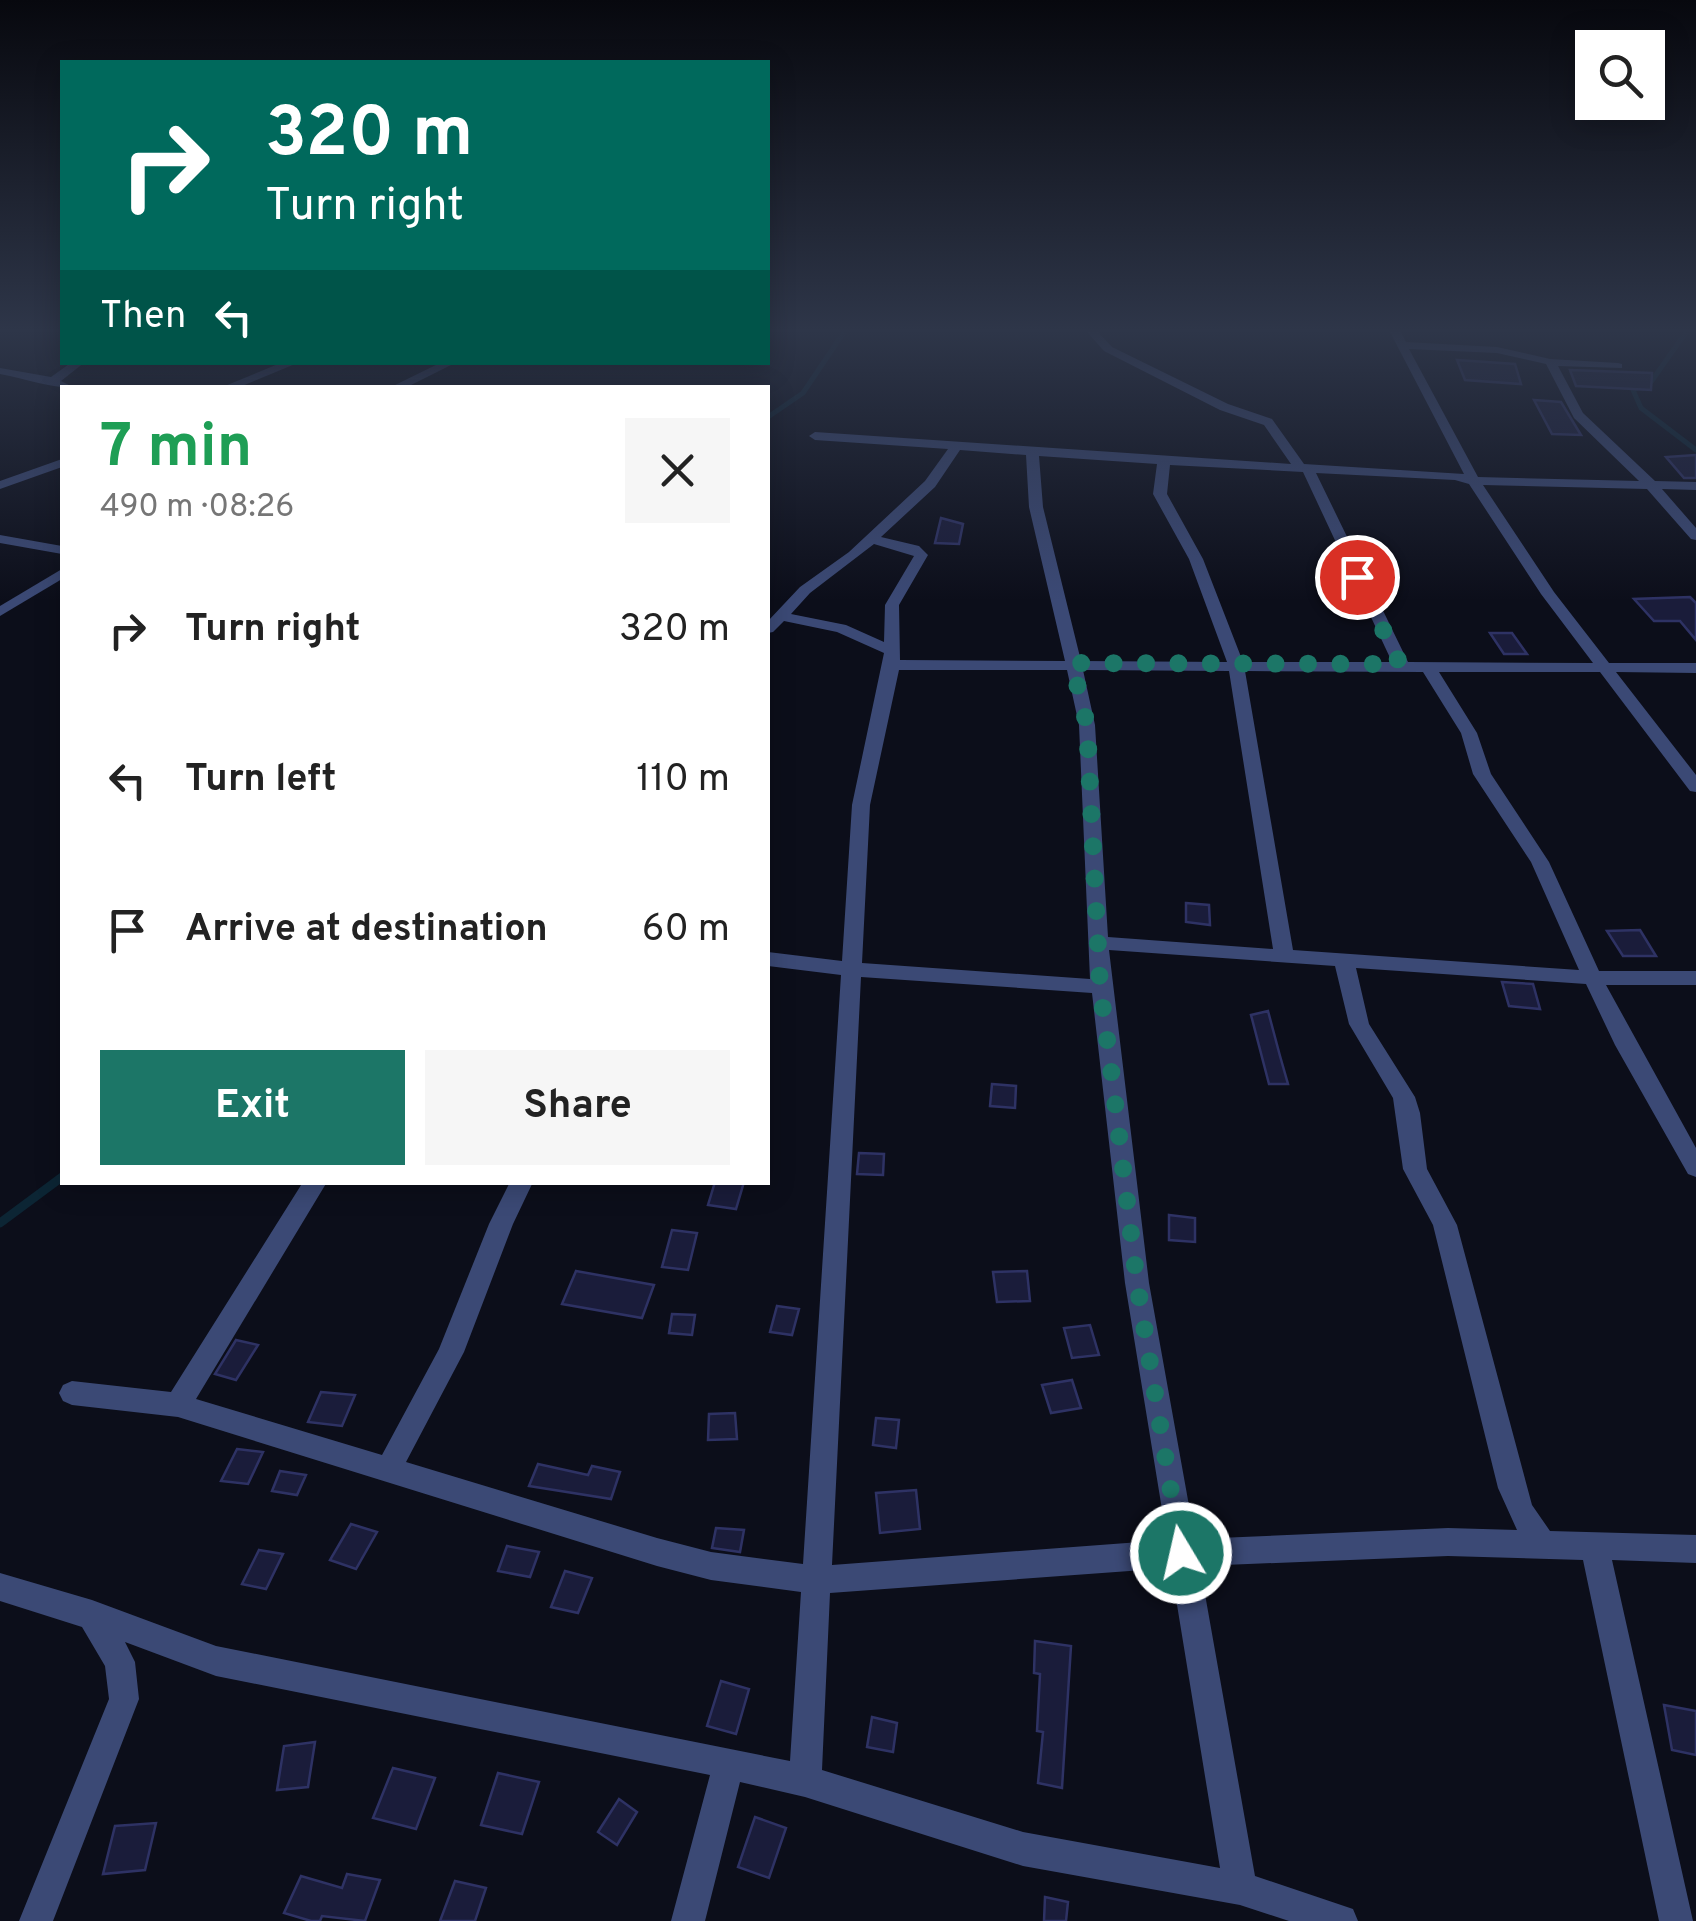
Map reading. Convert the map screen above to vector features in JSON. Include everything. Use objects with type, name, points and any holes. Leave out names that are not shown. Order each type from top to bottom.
[{"type":"street","points":[[1267,422],[1303,466],[1400,664]]},
{"type":"street","points":[[1443,422],[1474,481],[1548,594],[1696,787]]},
{"type":"street","points":[[1585,422],[1650,484],[1696,536]]},
{"type":"street","points":[[815,436],[1164,461],[1456,476],[1474,481],[1696,486]]},
{"type":"street","points":[[770,627],[805,590],[854,555],[930,484],[956,448]]},
{"type":"street","points":[[1032,452],[1036,507],[1087,725],[1100,987],[1137,1283],[1240,1888]]},
{"type":"street","points":[[1164,461],[1160,494],[1196,558],[1236,665],[1284,957]]},
{"type":"street","points":[[0,485],[60,464]]},
{"type":"street","points":[[0,539],[60,550]]},
{"type":"street","points":[[805,1781],[849,969],[862,805],[893,658],[892,605],[920,551],[870,539]]},
{"type":"street","points":[[0,612],[60,574]]},
{"type":"street","points":[[780,616],[841,628],[893,658],[963,668],[1072,663],[1696,668]]},
{"type":"street","points":[[1427,664],[1460,715],[1482,774],[1540,862],[1558,910],[1626,1045],[1696,1168]]},
{"type":"street","points":[[1100,943],[1595,978],[1696,978]]},
{"type":"street","points":[[770,959],[849,969],[1100,987]]},
{"type":"street","points":[[1344,961],[1359,1024],[1404,1096],[1410,1113],[1415,1169],[1445,1225],[1512,1488],[1521,1512],[1542,1544]]},
{"type":"street","points":[[178,1405],[314,1185]]},
{"type":"street","points":[[388,1470],[450,1352],[520,1185]]},
{"type":"street","points":[[72,1393],[178,1405],[693,1561],[817,1580],[1181,1553],[1448,1542],[1696,1549]]},
{"type":"street","points":[[1595,1548],[1676,1921]]},
{"type":"street","points":[[0,1587],[216,1661],[600,1734],[729,1763],[805,1781],[1023,1849],[1240,1888],[1341,1921]]},
{"type":"street","points":[[36,1921],[124,1700],[120,1662],[92,1616]]},
{"type":"street","points":[[688,1921],[729,1763]]},
{"type":"building","points":[[1545,422],[1573,422],[1581,435],[1552,434]]},
{"type":"building","points":[[1696,455],[1696,478],[1684,478],[1666,457]]},
{"type":"building","points":[[941,518],[963,524],[959,544],[935,543]]},
{"type":"building","points":[[1690,597],[1696,603],[1696,640],[1680,621],[1654,621],[1634,599]]},
{"type":"building","points":[[1490,633],[1512,633],[1527,654],[1504,654]]},
{"type":"building","points":[[1186,903],[1209,905],[1210,925],[1186,922]]},
{"type":"building","points":[[1640,930],[1656,956],[1623,956],[1607,931]]},
{"type":"building","points":[[1502,982],[1533,984],[1540,1009],[1509,1006]]},
{"type":"building","points":[[1268,1011],[1288,1084],[1269,1084],[1251,1015]]},
{"type":"building","points":[[992,1084],[1016,1086],[1015,1108],[990,1106]]},
{"type":"building","points":[[859,1153],[884,1154],[883,1175],[857,1174]]},
{"type":"building","points":[[714,1185],[743,1185],[736,1209],[708,1205]]},
{"type":"building","points":[[1169,1215],[1195,1218],[1195,1242],[1169,1240]]},
{"type":"building","points":[[672,1230],[697,1233],[688,1270],[662,1267]]},
{"type":"building","points":[[576,1271],[654,1285],[642,1318],[562,1304]]},
{"type":"building","points":[[1027,1271],[1030,1301],[997,1302],[993,1272]]},
{"type":"building","points":[[777,1306],[799,1309],[792,1335],[770,1332]]},
{"type":"building","points":[[672,1314],[695,1315],[692,1335],[669,1333]]},
{"type":"building","points":[[1090,1325],[1099,1355],[1072,1358],[1064,1328]]},
{"type":"building","points":[[236,1340],[258,1345],[236,1380],[215,1374]]},
{"type":"building","points":[[1072,1380],[1081,1408],[1051,1413],[1042,1385]]},
{"type":"building","points":[[321,1392],[355,1395],[342,1426],[308,1422]]},
{"type":"building","points":[[735,1413],[737,1439],[708,1440],[709,1414]]},
{"type":"building","points":[[876,1418],[899,1420],[896,1448],[873,1445]]},
{"type":"building","points":[[237,1449],[263,1452],[248,1484],[221,1481]]},
{"type":"building","points":[[538,1464],[588,1475],[592,1466],[620,1472],[611,1499],[529,1486]]},
{"type":"building","points":[[280,1471],[306,1475],[297,1495],[272,1491]]},
{"type":"building","points":[[916,1490],[920,1529],[880,1533],[876,1493]]},
{"type":"building","points":[[351,1524],[377,1532],[356,1569],[330,1560]]},
{"type":"building","points":[[716,1528],[744,1530],[740,1552],[712,1548]]},
{"type":"building","points":[[507,1546],[539,1552],[530,1577],[498,1571]]},
{"type":"building","points":[[259,1550],[283,1554],[266,1589],[242,1584]]},
{"type":"building","points":[[565,1571],[592,1578],[578,1613],[551,1607]]},
{"type":"building","points":[[1035,1641],[1071,1646],[1062,1788],[1038,1783],[1043,1732],[1037,1731],[1040,1674],[1034,1673]]},
{"type":"building","points":[[721,1681],[749,1689],[736,1734],[707,1726]]},
{"type":"building","points":[[1664,1705],[1696,1711],[1696,1755],[1672,1750]]},
{"type":"building","points":[[872,1717],[897,1723],[893,1752],[867,1747]]},
{"type":"building","points":[[315,1742],[308,1787],[277,1790],[284,1746]]},
{"type":"building","points":[[393,1768],[435,1778],[416,1829],[373,1818]]},
{"type":"building","points":[[498,1773],[539,1782],[522,1834],[481,1825]]},
{"type":"building","points":[[619,1799],[637,1812],[617,1845],[598,1832]]},
{"type":"building","points":[[755,1817],[786,1828],[769,1878],[738,1867]]},
{"type":"building","points":[[156,1823],[145,1870],[103,1874],[115,1826]]},
{"type":"building","points":[[347,1874],[380,1880],[365,1921],[322,1916],[320,1921],[311,1921],[284,1913],[301,1876],[342,1888]]},
{"type":"building","points":[[455,1881],[486,1888],[475,1921],[440,1921]]},
{"type":"building","points":[[1045,1897],[1068,1902],[1066,1921],[1044,1921]]},
{"type":"waterway","points":[[1659,422],[1696,450]]},
{"type":"waterway","points":[[0,1223],[60,1178]]},
{"type":"route","points":[[1181,1553],[1137,1283],[1100,987],[1087,725],[1072,663],[1400,664],[1357,577]]}]
